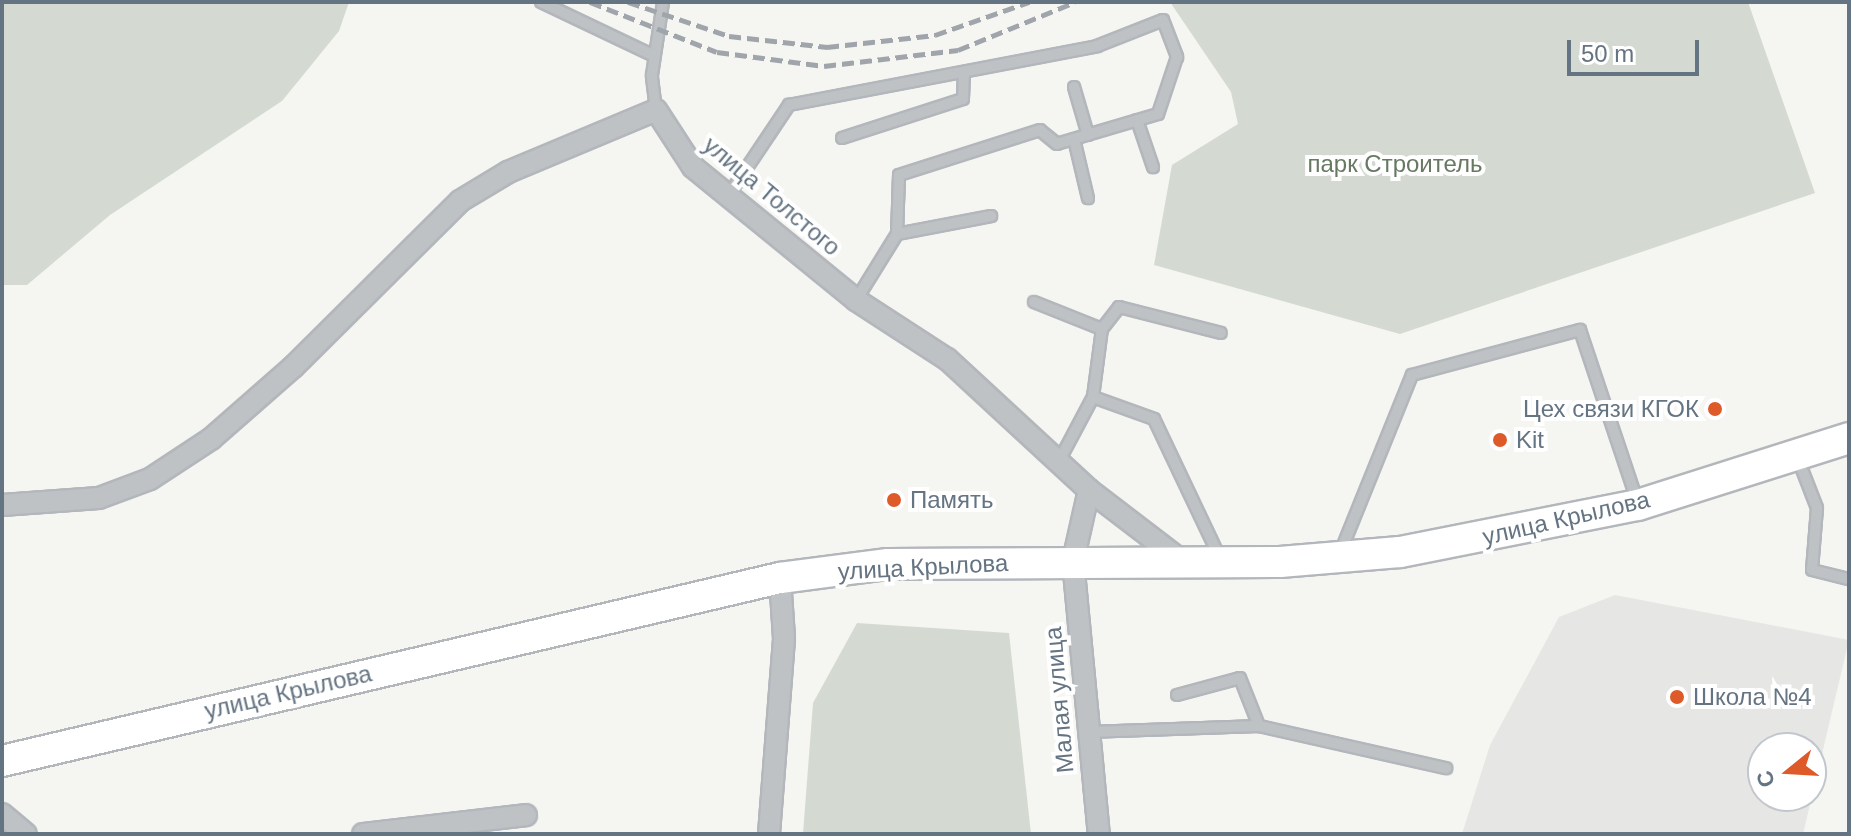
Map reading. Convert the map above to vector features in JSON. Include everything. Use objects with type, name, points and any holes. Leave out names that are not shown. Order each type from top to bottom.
[{"type":"main road","name":"улица Крылова","points":[[2,761],[780,578],[888,564],[1339,557],[1462,542],[1638,505],[1849,438]]},
{"type":"street","name":"улица Толстого","points":[[656,110],[675,147],[728,196],[856,300],[947,359],[1089,490],[1182,561]]},
{"type":"street","points":[[2,505],[99,498],[150,479],[211,439],[293,367],[460,201],[508,172],[656,110]]},
{"type":"street","name":"Малая улица","points":[[1089,490],[1073,561],[1099,834]]},
{"type":"street","points":[[764,829],[784,638],[780,578]]},
{"type":"street","points":[[2,814],[26,834]]},
{"type":"street","points":[[363,834],[526,815]]},
{"type":"lane","points":[[541,2],[654,56]]},
{"type":"lane","points":[[656,110],[654,56],[663,2]]},
{"type":"lane","points":[[728,196],[789,105],[1097,46],[1163,20],[1177,57],[1158,114],[1057,144],[1040,130],[899,175],[897,234],[856,300]]},
{"type":"lane","points":[[842,138],[963,99],[964,72]]},
{"type":"lane","points":[[1074,87],[1088,135]]},
{"type":"lane","points":[[1137,120],[1153,167]]},
{"type":"lane","points":[[1074,139],[1088,198]]},
{"type":"lane","points":[[897,234],[991,216]]},
{"type":"lane","points":[[1034,302],[1102,329]]},
{"type":"lane","points":[[1059,461],[1093,397],[1102,329],[1119,307],[1221,333]]},
{"type":"lane","points":[[1339,557],[1412,375],[1580,330],[1638,505]]},
{"type":"lane","points":[[1093,397],[1154,419],[1221,560]]},
{"type":"lane","points":[[1795,453],[1817,508],[1812,570],[1849,579]]},
{"type":"lane","points":[[1177,695],[1240,678],[1259,726]]},
{"type":"lane","points":[[1088,732],[1259,726],[1446,768]]},
{"type":"shaded area","name":"Школа №4","points":[[1615,595],[1849,640],[1827,733],[1747,732],[1747,812],[1808,812],[1803,834],[1462,834],[1490,745],[1559,617]]},
{"type":"green space","points":[[2,2],[349,2],[339,31],[282,101],[110,215],[27,285],[2,285]]},
{"type":"green space","name":"парк Строитель","points":[[1170,2],[1748,2],[1815,193],[1400,334],[1154,265],[1172,165],[1238,124],[1231,92]]},
{"type":"green space","points":[[857,623],[1009,633],[1031,834],[803,834],[813,703]]},
{"type":"railway","points":[[590,2],[717,52],[824,66],[958,50],[1075,2]]},
{"type":"railway","points":[[628,2],[729,36],[827,47],[935,35],[1029,2]]},
{"type":"place","name":"Цех связи КГОК","points":[[1715,409]]},
{"type":"place","name":"Kit","points":[[1500,440]]},
{"type":"place","name":"Память","points":[[894,500]]},
{"type":"place","name":"Школа №4","points":[[1677,697]]}]
